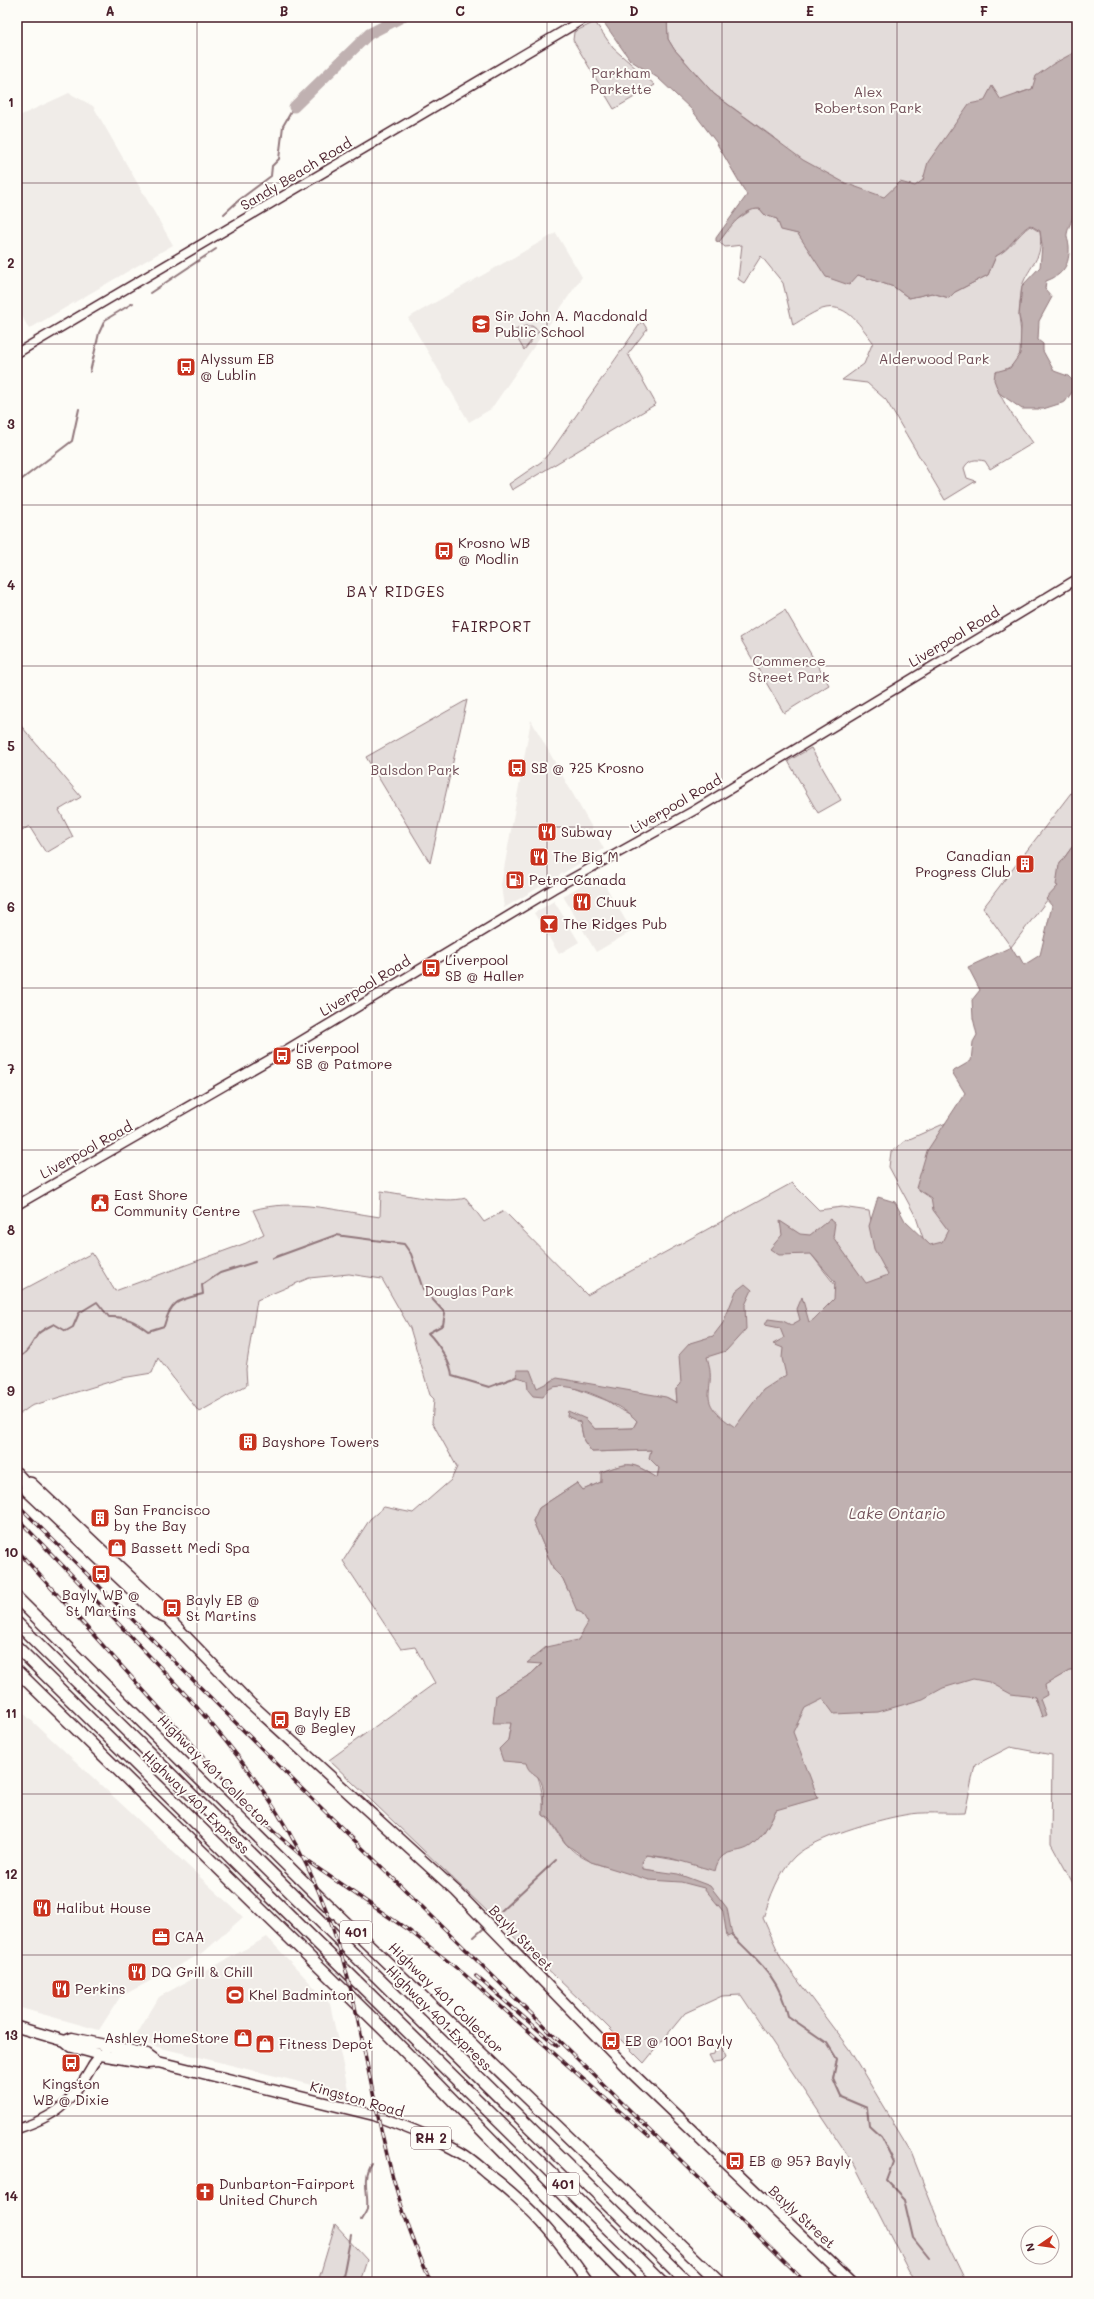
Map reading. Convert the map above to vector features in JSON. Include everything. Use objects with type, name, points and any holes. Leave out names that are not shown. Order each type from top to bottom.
[{"type":"highway","name":"Highway 401 Collector","points":[[17,1598],[316,1893],[718,2282]]},
{"type":"highway","name":"Highway 401 Express","points":[[17,1623],[686,2282]]},
{"type":"highway","name":"Highway 401 Express","points":[[17,1647],[662,2282]]},
{"type":"highway","name":"401","points":[[17,1671],[384,2030],[631,2282]]},
{"type":"highway","points":[[17,1674],[39,1693]]},
{"type":"main road","name":"Bayly Street","points":[[17,1473],[25,1482],[31,1483],[41,1492],[161,1606],[168,1618],[250,1703],[456,1891],[632,2073],[850,2282]]},
{"type":"main road","name":"Kingston Road","points":[[17,2027],[65,2041],[72,2046],[104,2051],[147,2063],[158,2062],[374,2115],[407,2127],[461,2153],[512,2192],[536,2213],[562,2244],[588,2282]]},
{"type":"street","name":"Sandy Beach Road","points":[[17,353],[587,17]]},
{"type":"street","name":"Liverpool Road","points":[[17,1205],[281,1053],[553,889],[695,810],[1077,579]]},
{"type":"street","points":[[17,2129],[38,2122],[63,2107],[86,2080],[91,2067],[104,2051]]},
{"type":"shaded area","points":[[69,93],[93,106],[173,245],[29,329],[17,307],[17,117]]},
{"type":"shaded area","name":"Sir John A. Macdonald Public School","points":[[556,233],[582,277],[491,409],[469,422],[408,318]]},
{"type":"shaded area","points":[[531,720],[604,849],[504,908],[501,885]]},
{"type":"shaded area","points":[[599,875],[632,931],[596,952],[563,896]]},
{"type":"shaded area","points":[[554,901],[579,942],[559,954],[534,913]]},
{"type":"shaded area","points":[[17,1707],[243,1917],[204,1952],[120,1997],[99,2030],[17,2007]]},
{"type":"shaded area","points":[[267,1937],[330,2004],[349,2094],[133,2041],[159,1997]]},
{"type":"green space","name":"Alex Robertson Park","points":[[667,17],[1077,17],[1077,62],[1032,89],[1017,94],[945,160],[900,208],[806,168],[773,137],[714,94],[674,49],[668,39]]},
{"type":"green space","name":"Parkham Parkette","points":[[595,22],[613,48],[655,85],[614,109],[573,40],[574,32]]},
{"type":"green space","name":"Alderwood Park","points":[[753,209],[760,209],[765,215],[777,219],[781,229],[798,234],[858,275],[894,287],[909,298],[932,293],[949,298],[955,292],[988,275],[996,256],[1005,250],[1030,226],[1040,232],[1041,241],[1038,255],[1022,286],[1019,316],[1021,346],[1019,356],[1017,360],[1007,369],[996,373],[998,390],[1003,400],[1033,443],[990,469],[985,461],[970,461],[964,468],[967,478],[976,481],[945,500],[886,400],[867,383],[842,380],[864,364],[873,342],[859,324],[847,313],[841,310],[826,308],[809,315],[793,325],[783,283],[761,256],[744,283],[738,279],[742,245],[725,247],[719,242],[732,223]]},
{"type":"green space","points":[[642,321],[647,329],[628,354],[656,404],[512,490],[509,484],[541,462],[552,450]]},
{"type":"green space","points":[[525,326],[532,326],[539,331],[524,350],[513,331]]},
{"type":"green space","name":"Commerce Street Park","points":[[785,610],[829,685],[784,713],[740,638]]},
{"type":"green space","name":"Balsdon Park","points":[[467,700],[430,863],[366,757]]},
{"type":"green space","points":[[17,721],[81,797],[59,810],[73,837],[46,853],[29,826],[17,834]]},
{"type":"green space","points":[[811,748],[841,800],[818,813],[788,761]]},
{"type":"green space","points":[[1077,785],[1077,846],[1076,848],[1072,847],[1059,865],[1058,886],[1011,947],[983,908]]},
{"type":"green space","points":[[948,1122],[960,1209],[933,1268],[916,1217],[889,1167],[891,1152],[905,1141]]},
{"type":"green space","name":"Douglas Park","points":[[792,1183],[819,1210],[842,1207],[869,1211],[872,1225],[898,1264],[879,1299],[811,1254],[849,1303],[797,1379],[754,1452],[681,1384],[676,1389],[677,1403],[668,1398],[569,1386],[608,1401],[619,1409],[632,1415],[637,1421],[633,1428],[595,1429],[586,1419],[568,1416],[580,1422],[584,1441],[592,1452],[652,1450],[659,1468],[657,1478],[636,1466],[619,1466],[602,1472],[601,1482],[583,1490],[577,1483],[539,1508],[533,1521],[554,1570],[563,1579],[568,1590],[624,1581],[578,1640],[542,1663],[531,1674],[496,1695],[511,1723],[508,1740],[525,1755],[536,1772],[542,1792],[543,1815],[550,1821],[566,1844],[576,1853],[598,1864],[636,1871],[662,1872],[643,1869],[642,1862],[647,1855],[681,1861],[745,1848],[756,1842],[767,1827],[776,1810],[706,1718],[955,1668],[1035,1697],[1036,1701],[1043,1685],[1069,1671],[1077,1670],[1077,1898],[1075,1887],[1051,1843],[1052,1755],[1010,1747],[975,1765],[965,1813],[919,1813],[892,1817],[847,1830],[817,1842],[805,1849],[795,1856],[784,1869],[763,1918],[781,1958],[849,2049],[911,2152],[947,2243],[966,2282],[917,2282],[909,2272],[855,2166],[741,1995],[722,1996],[685,2013],[644,2063],[329,1760],[435,1683],[415,1647],[401,1649],[343,1561],[370,1519],[384,1507],[413,1513],[451,1480],[457,1467],[432,1422],[434,1399],[430,1395],[410,1328],[382,1279],[349,1274],[309,1278],[257,1300],[246,1369],[247,1385],[199,1412],[158,1358],[152,1373],[122,1378],[31,1406],[17,1416],[17,1293],[92,1253],[115,1291],[246,1243],[264,1234],[253,1210],[284,1205],[300,1205],[380,1217],[381,1191],[446,1200],[466,1198],[484,1222],[504,1211],[587,1295]]},
{"type":"green space","points":[[720,2044],[726,2057],[721,2062],[713,2063],[709,2055],[714,2054],[716,2046]]},
{"type":"green space","points":[[335,2225],[367,2260],[360,2282],[318,2282]]},
{"type":"water","points":[[600,17],[667,17],[668,39],[674,49],[714,94],[803,160],[845,183],[884,197],[900,182],[915,186],[923,180],[928,162],[969,104],[984,101],[992,86],[1001,100],[1032,89],[1036,76],[1053,64],[1077,51],[1077,202],[1074,204],[1073,216],[1067,234],[1069,253],[1067,264],[1057,276],[1046,281],[1045,289],[1052,297],[1039,321],[1038,340],[1043,344],[1043,351],[1054,371],[1068,376],[1077,385],[1065,402],[1043,409],[1022,409],[999,393],[994,380],[995,372],[1010,368],[1020,354],[1021,325],[1019,316],[1022,286],[1040,267],[1042,246],[1040,231],[1030,225],[996,256],[988,275],[955,292],[949,298],[932,293],[909,298],[894,287],[858,275],[849,285],[826,277],[798,234],[781,230],[777,219],[765,215],[760,209],[747,212],[736,220],[719,242],[716,241],[716,238],[747,195],[716,142],[692,110],[658,78],[630,60]]},
{"type":"water","name":"Lake Ontario","points":[[1077,846],[1077,1670],[1069,1671],[1045,1685],[1047,1695],[1040,1699],[1046,1715],[1042,1717],[1035,1697],[1011,1694],[989,1682],[973,1679],[943,1688],[923,1699],[878,1712],[834,1714],[823,1699],[805,1708],[793,1732],[818,1798],[776,1810],[760,1837],[753,1844],[748,1848],[726,1854],[718,1863],[715,1871],[670,1858],[647,1855],[642,1862],[643,1869],[678,1874],[710,1886],[727,1908],[732,1935],[727,1937],[723,1911],[704,1888],[681,1882],[649,1880],[591,1862],[566,1844],[550,1819],[543,1815],[544,1800],[541,1780],[529,1770],[526,1763],[503,1761],[499,1749],[508,1740],[511,1723],[493,1723],[496,1695],[531,1674],[542,1664],[527,1663],[546,1647],[578,1640],[588,1623],[582,1613],[577,1611],[563,1579],[554,1570],[533,1521],[539,1508],[577,1483],[583,1490],[601,1482],[601,1472],[618,1466],[636,1466],[657,1478],[659,1468],[649,1458],[651,1450],[592,1452],[584,1441],[580,1422],[567,1416],[568,1411],[586,1419],[595,1429],[633,1428],[637,1421],[631,1415],[610,1402],[571,1387],[560,1386],[551,1388],[543,1397],[533,1396],[528,1390],[527,1380],[516,1377],[517,1370],[530,1370],[537,1388],[557,1378],[666,1397],[677,1403],[676,1389],[681,1384],[679,1355],[690,1343],[713,1336],[723,1323],[736,1291],[745,1284],[752,1290],[745,1305],[746,1329],[726,1351],[707,1357],[710,1370],[710,1402],[714,1409],[722,1417],[735,1427],[763,1390],[786,1375],[782,1358],[783,1348],[773,1344],[784,1338],[780,1328],[765,1325],[768,1319],[783,1321],[791,1325],[800,1320],[797,1309],[802,1297],[809,1322],[813,1320],[834,1299],[835,1282],[811,1254],[779,1255],[770,1249],[782,1235],[780,1221],[800,1234],[810,1235],[830,1219],[835,1223],[833,1237],[866,1283],[888,1275],[874,1249],[869,1226],[878,1197],[895,1202],[905,1221],[930,1245],[942,1242],[948,1230],[933,1210],[931,1198],[916,1188],[927,1151],[965,1093],[952,1072],[971,1061],[973,1042],[977,1035],[973,1018],[972,1000],[980,990],[968,967],[1011,947],[1017,957],[1019,956],[1024,965],[1040,955],[1052,906],[1046,899],[1058,886],[1056,885],[1059,865],[1072,847],[1076,848]]},
{"type":"waterway","points":[[294,107],[369,34],[402,17]]},
{"type":"waterway","points":[[224,214],[239,200],[271,176],[272,166],[279,159],[283,126],[294,107]]},
{"type":"waterway","points":[[150,293],[216,249]]},
{"type":"waterway","points":[[90,372],[99,333],[105,320],[133,303]]},
{"type":"waterway","points":[[17,483],[72,441],[79,409]]},
{"type":"waterway","points":[[273,1258],[336,1235],[404,1244],[411,1254],[423,1289],[445,1313],[443,1325],[428,1333],[436,1342],[450,1365],[452,1376],[489,1387],[516,1377]]},
{"type":"waterway","points":[[17,1357],[21,1356],[27,1351],[41,1331],[54,1324],[66,1331],[73,1327],[79,1313],[97,1302],[109,1317],[120,1317],[130,1320],[139,1324],[148,1331],[164,1326],[170,1311],[177,1302],[203,1294],[202,1285],[220,1273],[255,1262]]},
{"type":"waterway","points":[[501,1911],[556,1860]]},
{"type":"waterway","points":[[474,1937],[483,1929]]},
{"type":"waterway","points":[[732,1935],[759,1962],[774,1981],[780,1991],[788,2016],[827,2043],[837,2059],[833,2079],[841,2097],[867,2108],[869,2125],[881,2136],[894,2162],[887,2181],[904,2199],[913,2238],[929,2258]]},
{"type":"waterway","points":[[361,2220],[367,2210],[366,2175],[371,2163]]},
{"type":"waterway","points":[[342,2282],[351,2235]]},
{"type":"railway","points":[[17,1504],[297,1784],[805,2282]]},
{"type":"railway","points":[[17,1518],[196,1707],[251,1774],[275,1809],[297,1847],[316,1886],[333,1929],[349,1980],[392,2175],[409,2229],[431,2282]]},
{"type":"railway","points":[[17,1550],[235,1792],[273,1831],[310,1863],[411,1932],[464,1974],[649,2137]]},
{"type":"railway","points":[[476,1976],[557,2046]]},
{"type":"place","name":"Sir John A. Macdonald Public School","points":[[481,324]]},
{"type":"place","name":"Alyssum EB @ Lublin","points":[[186,367]]},
{"type":"place","name":"Krosno WB @ Modlin","points":[[444,551]]},
{"type":"place","name":"SB @ 725 Krosno","points":[[517,768]]},
{"type":"place","name":"Subway","points":[[547,832]]},
{"type":"place","name":"The Big M","points":[[539,857]]},
{"type":"place","name":"Canadian Progress Club","points":[[1025,864]]},
{"type":"place","name":"Petro-Canada","points":[[515,880]]},
{"type":"place","name":"Chuuk","points":[[582,902]]},
{"type":"place","name":"The Ridges Pub","points":[[549,924]]},
{"type":"place","name":"Liverpool SB @ Haller","points":[[431,968]]},
{"type":"place","name":"Liverpool SB @ Patmore","points":[[282,1056]]},
{"type":"place","name":"East Shore Community Centre","points":[[100,1203]]},
{"type":"place","name":"Bayshore Towers","points":[[248,1442]]},
{"type":"place","name":"San Francisco by the Bay","points":[[100,1518]]},
{"type":"place","name":"Bassett Medi Spa","points":[[117,1548]]},
{"type":"place","name":"Bayly WB @ St Martins","points":[[101,1574]]},
{"type":"place","name":"Bayly EB @ St Martins","points":[[172,1608]]},
{"type":"place","name":"Bayly EB @ Begley","points":[[280,1720]]},
{"type":"place","name":"Halibut House","points":[[42,1908]]},
{"type":"place","name":"CAA","points":[[161,1937]]},
{"type":"place","name":"DQ Grill & Chill","points":[[137,1972]]},
{"type":"place","name":"Perkins","points":[[61,1989]]},
{"type":"place","name":"Khel Badminton","points":[[235,1995]]},
{"type":"place","name":"Ashley HomeStore","points":[[243,2038]]},
{"type":"place","name":"EB @ 1001 Bayly","points":[[611,2041]]},
{"type":"place","name":"Fitness Depot","points":[[265,2044]]},
{"type":"place","name":"Kingston WB @ Dixie","points":[[71,2063]]},
{"type":"place","name":"EB @ 957 Bayly","points":[[735,2161]]},
{"type":"place","name":"Dunbarton-Fairport United Church","points":[[205,2192]]},
{"type":"district","name":"BAY RIDGES","points":[[396,592]]},
{"type":"district","name":"FAIRPORT","points":[[492,627]]}]
